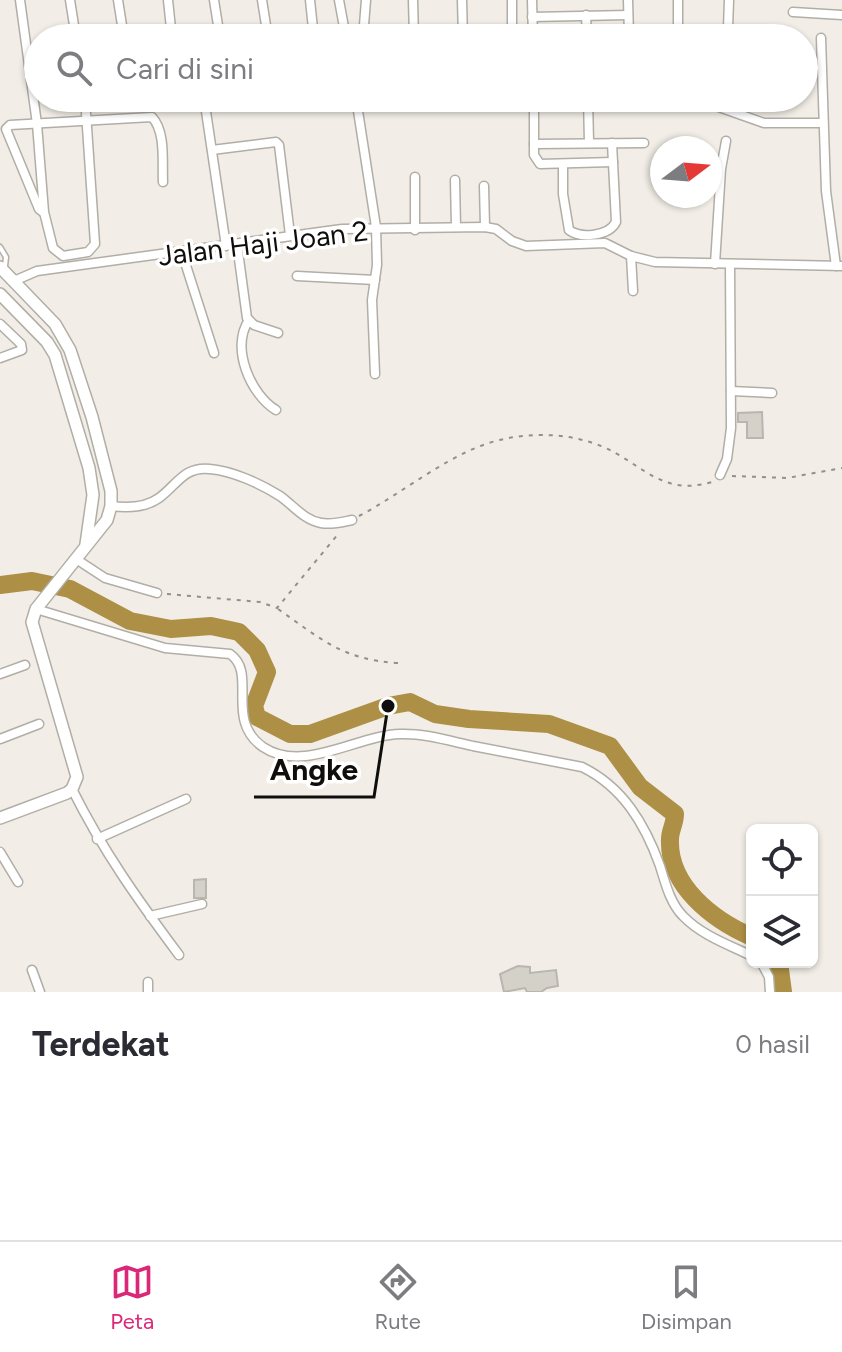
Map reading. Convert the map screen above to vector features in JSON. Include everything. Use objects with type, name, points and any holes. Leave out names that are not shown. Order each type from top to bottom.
[{"type":"main road","points":[[0,818],[56,798],[72,789],[77,777],[32,622],[36,609],[107,520],[111,506],[107,477],[70,350],[55,324],[2,272]]},
{"type":"main road","points":[[0,294],[47,342],[55,355],[89,468],[93,495],[86,544]]},
{"type":"street","points":[[20,0],[24,29]]},
{"type":"street","points":[[70,0],[74,24]]},
{"type":"street","points":[[118,0],[122,24]]},
{"type":"street","points":[[168,0],[171,24]]},
{"type":"street","points":[[214,0],[218,24]]},
{"type":"street","points":[[262,0],[266,24]]},
{"type":"street","points":[[310,0],[313,24]]},
{"type":"street","points":[[339,0],[343,24]]},
{"type":"street","points":[[364,24],[366,0]]},
{"type":"street","points":[[413,0],[414,24]]},
{"type":"street","points":[[462,0],[463,24]]},
{"type":"street","points":[[512,0],[512,24]]},
{"type":"street","points":[[532,0],[532,24]]},
{"type":"street","points":[[628,0],[628,24]]},
{"type":"street","points":[[678,0],[678,24]]},
{"type":"street","points":[[728,24],[729,0]]},
{"type":"street","points":[[793,12],[842,15]]},
{"type":"street","points":[[586,15],[586,24]]},
{"type":"street","points":[[532,17],[628,15]]},
{"type":"street","points":[[821,38],[826,191],[839,266]]},
{"type":"street","points":[[35,112],[44,212],[53,248],[63,256],[93,249],[95,244],[86,112]]},
{"type":"street","points":[[206,112],[226,246]]},
{"type":"street","points":[[358,112],[376,227],[372,300],[375,374]]},
{"type":"street","points":[[534,112],[534,155],[537,162],[543,165],[613,162]]},
{"type":"street","points":[[588,112],[589,143]]},
{"type":"street","points":[[730,112],[764,123],[822,123]]},
{"type":"street","points":[[44,212],[39,209],[7,127],[147,116],[156,119],[162,141],[163,182]]},
{"type":"street","points":[[715,264],[721,169],[726,141]]},
{"type":"street","points":[[212,150],[276,142],[279,145],[290,235]]},
{"type":"street","points":[[563,164],[567,227],[574,234],[607,231],[615,225],[612,143]]},
{"type":"street","points":[[534,144],[644,143]]},
{"type":"street","points":[[415,177],[415,230]]},
{"type":"street","points":[[455,180],[456,227]]},
{"type":"street","points":[[484,186],[485,227]]},
{"type":"street","name":"Jalan Haji Joan 2","points":[[14,281],[37,271],[182,253],[290,235],[376,227],[415,230],[485,227],[496,229],[512,241],[526,246],[605,243],[631,256],[655,262],[839,266]]},
{"type":"street","points":[[237,244],[249,320],[242,341],[245,364],[255,391],[276,410]]},
{"type":"street","points":[[182,253],[214,353]]},
{"type":"street","points":[[631,256],[633,291]]},
{"type":"street","points":[[720,475],[730,444],[730,264]]},
{"type":"street","points":[[297,276],[375,280]]},
{"type":"street","points":[[249,320],[254,325],[278,333]]},
{"type":"street","points":[[0,324],[21,344],[22,350],[0,358]]},
{"type":"street","points":[[731,391],[772,393]]},
{"type":"street","points":[[111,506],[135,507],[154,501],[186,472],[209,468],[249,481],[278,495],[319,523],[352,520]]},
{"type":"street","points":[[72,563],[105,578],[157,593]]},
{"type":"street","points":[[36,609],[165,648],[230,654],[238,659],[240,667],[244,723],[258,743],[279,753],[306,755],[400,734],[431,737],[582,767],[598,775],[624,798],[643,827],[668,889],[683,916],[701,931],[746,953]]},
{"type":"street","points":[[0,674],[25,665]]},
{"type":"street","points":[[0,739],[39,724]]},
{"type":"street","points":[[72,789],[97,839],[179,955]]},
{"type":"street","points":[[97,839],[186,799]]},
{"type":"street","points":[[0,852],[18,882]]},
{"type":"street","points":[[150,916],[202,904]]},
{"type":"street","points":[[764,968],[769,977],[770,992]]},
{"type":"street","points":[[32,970],[40,992]]},
{"type":"lane","points":[[0,247],[6,257],[2,272]]},
{"type":"path","points":[[277,608],[352,520],[477,446],[504,438],[553,435],[582,440],[616,454],[660,481],[677,486],[702,485],[720,475],[769,479],[842,468]]},
{"type":"path","points":[[157,593],[260,602],[277,608],[338,650],[369,661],[398,663]]},
{"type":"building","points":[[762,412],[763,438],[747,438],[747,422],[738,422],[738,413]]},
{"type":"building","points":[[206,879],[206,898],[194,898],[194,880]]},
{"type":"building","points":[[518,966],[530,967],[530,973],[556,970],[558,986],[541,992],[527,992],[525,988],[504,992],[500,974]]},
{"type":"waterway","points":[[0,585],[32,581],[70,589],[130,621],[171,629],[211,626],[239,632],[257,650],[267,672],[254,706],[257,717],[290,734],[310,734],[388,706],[410,702],[435,714],[549,724],[610,746],[640,787],[675,814],[670,836],[671,856],[685,886],[708,911],[746,934]]},
{"type":"waterway","points":[[780,968],[783,992]]},
{"type":"place","name":"Angke","points":[[388,706]]}]
